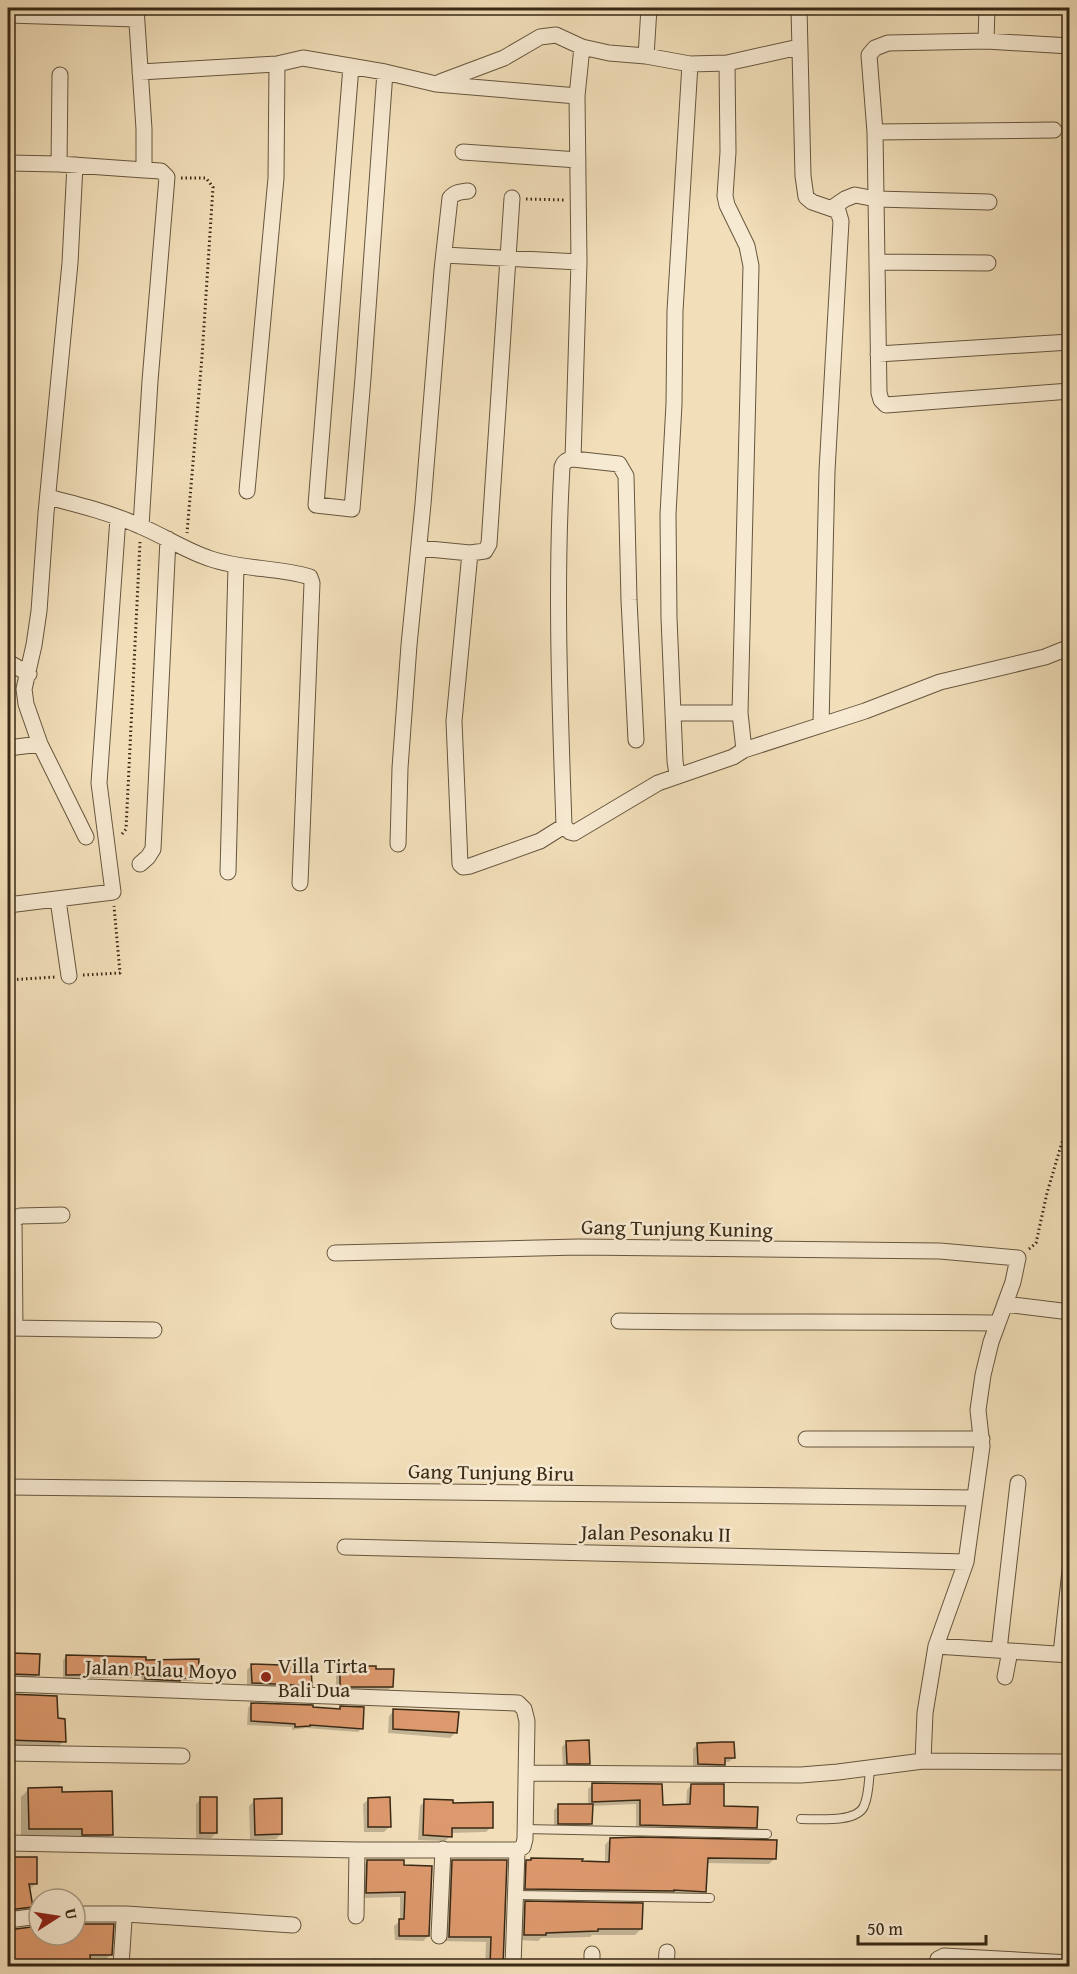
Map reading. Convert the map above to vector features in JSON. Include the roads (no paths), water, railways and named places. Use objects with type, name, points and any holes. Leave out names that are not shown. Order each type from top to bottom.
[{"type":"street","points":[[646,56],[649,8]]},
{"type":"street","points":[[799,8],[803,176],[806,197],[812,202],[837,211],[841,221],[827,471],[821,724]]},
{"type":"street","points":[[986,41],[987,8]]},
{"type":"street","points":[[8,15],[136,13],[144,129],[144,170]]},
{"type":"street","points":[[436,84],[504,58],[540,37],[556,35],[582,47],[609,53],[646,56],[690,64],[727,63],[799,47]]},
{"type":"street","points":[[1070,46],[986,41],[888,44],[875,48],[869,55],[875,132],[880,400],[886,405],[1070,391]]},
{"type":"street","points":[[573,459],[579,262],[577,96],[582,47]]},
{"type":"street","points":[[140,72],[277,64],[303,58],[385,72],[436,84],[577,96]]},
{"type":"street","points":[[727,63],[728,152],[725,196],[747,246],[751,266],[740,713],[744,750]]},
{"type":"street","points":[[247,491],[276,178],[277,64]]},
{"type":"street","points":[[677,775],[669,618],[668,514],[674,404],[675,311],[690,64]]},
{"type":"street","points":[[351,66],[316,505],[352,509],[385,72]]},
{"type":"street","points":[[59,164],[60,75]]},
{"type":"street","points":[[875,132],[1054,130]]},
{"type":"street","points":[[463,152],[578,160]]},
{"type":"street","points":[[8,163],[161,171],[167,177],[141,526]]},
{"type":"street","points":[[75,165],[70,263],[39,611],[24,697],[40,744],[86,837]]},
{"type":"street","points":[[398,844],[400,768],[409,645],[450,198],[459,192],[468,191]]},
{"type":"street","points":[[832,208],[855,195],[876,199],[989,202]]},
{"type":"street","points":[[419,548],[470,553],[485,551],[489,544],[512,198]]},
{"type":"street","points":[[444,255],[579,262]]},
{"type":"street","points":[[878,262],[988,263]]},
{"type":"street","points":[[878,354],[1070,342]]},
{"type":"street","points":[[636,740],[628,600],[626,476],[619,464],[573,459],[563,463],[562,467],[559,521],[558,647],[564,826],[570,832],[574,833],[641,791],[677,775],[733,757],[744,750],[882,706],[940,682],[1046,657],[1070,647]]},
{"type":"street","points":[[48,497],[141,526],[186,549],[236,566],[310,577],[312,583],[300,884]]},
{"type":"street","points":[[8,905],[113,892],[99,783],[118,518]]},
{"type":"street","points":[[140,864],[153,849],[168,539]]},
{"type":"street","points":[[470,553],[454,721],[460,864],[463,867],[470,866],[540,841],[564,826]]},
{"type":"street","points":[[228,872],[236,566]]},
{"type":"street","points":[[8,662],[28,674]]},
{"type":"street","points":[[674,713],[740,713]]},
{"type":"street","points":[[8,748],[40,744]]},
{"type":"street","points":[[58,900],[69,976]]},
{"type":"street","points":[[62,1215],[20,1216],[14,1220],[11,1328],[154,1330]]},
{"type":"street","name":"Gang Tunjung Kuning","points":[[335,1253],[578,1247],[940,1251],[1018,1258],[1005,1304]]},
{"type":"street","points":[[923,1761],[925,1713],[936,1646],[966,1562],[982,1439],[978,1410],[980,1389],[991,1342],[1005,1304],[1070,1312]]},
{"type":"street","points":[[619,1322],[998,1323]]},
{"type":"street","points":[[806,1439],[982,1439]]},
{"type":"street","points":[[1005,1677],[1004,1650],[1018,1483]]},
{"type":"street","name":"Gang Tunjung Biru","points":[[8,1487],[974,1498]]},
{"type":"street","name":"Jalan Pesonaku II","points":[[345,1547],[966,1562]]},
{"type":"street","points":[[936,1646],[1065,1655],[1070,1571]]},
{"type":"street","name":"Jalan Pulau Moyo","points":[[8,1684],[512,1701],[521,1705],[527,1717],[525,1829],[523,1847],[517,1850]]},
{"type":"street","points":[[8,1753],[182,1756]]},
{"type":"street","points":[[526,1773],[801,1775],[923,1761],[1070,1762]]},
{"type":"street","points":[[8,1843],[357,1850],[517,1850],[513,1966]]},
{"type":"street","points":[[439,1936],[442,1849]]},
{"type":"street","points":[[356,1916],[357,1850]]},
{"type":"street","points":[[87,1914],[126,1914],[292,1925]]},
{"type":"street","points":[[8,1920],[27,1918]]},
{"type":"street","points":[[121,1966],[124,1920]]},
{"type":"street","points":[[936,1966],[938,1959],[944,1956],[1070,1963]]},
{"type":"lane","points":[[801,1819],[844,1818],[860,1813],[865,1805],[870,1767]]},
{"type":"lane","points":[[525,1829],[767,1834]]},
{"type":"lane","points":[[516,1895],[710,1898]]},
{"type":"place","name":"Villa Tirta Bali Dua","points":[[266,1677]]}]
